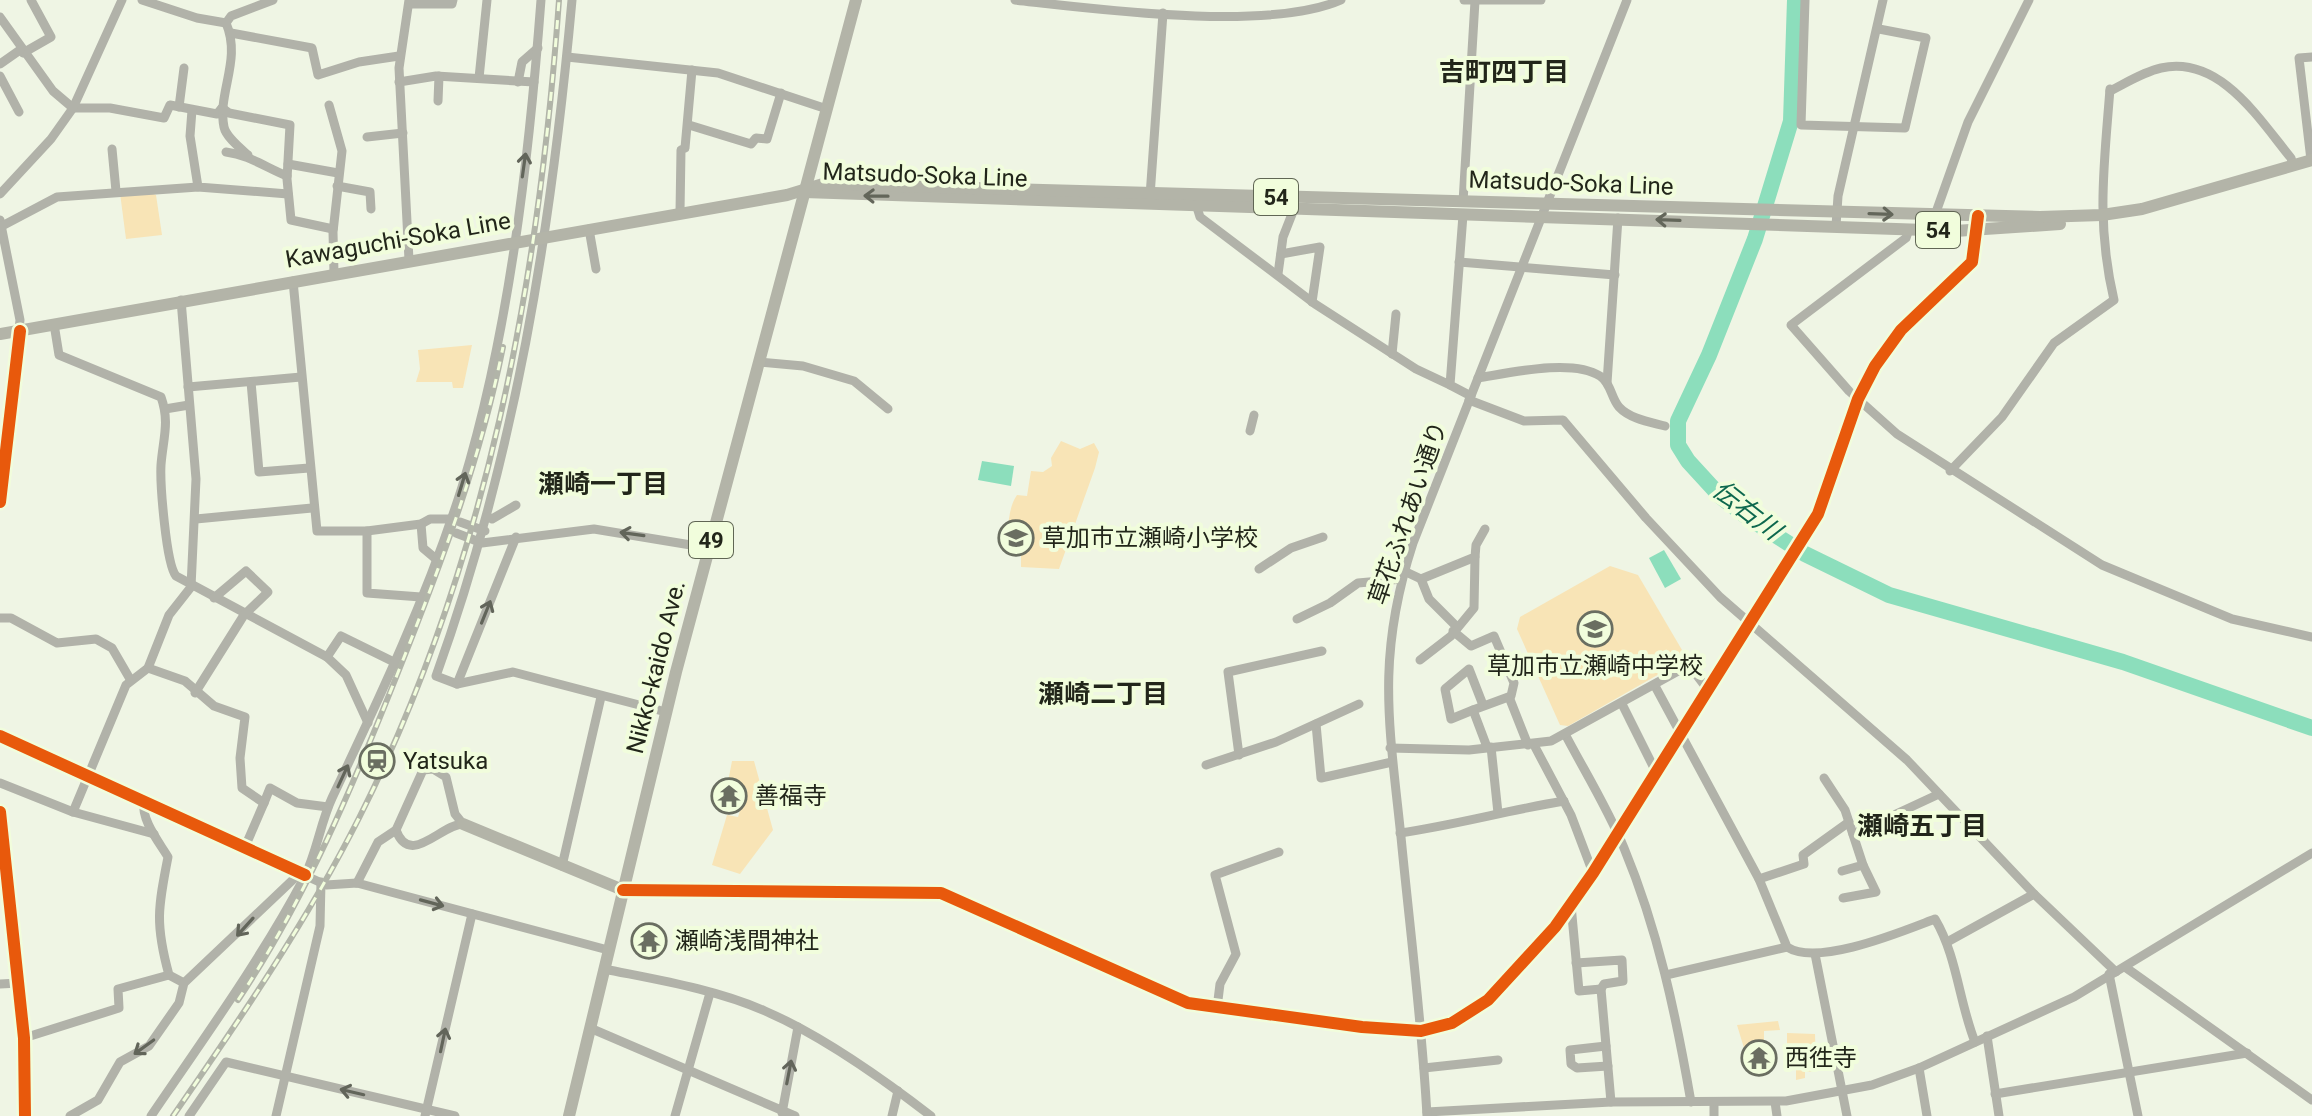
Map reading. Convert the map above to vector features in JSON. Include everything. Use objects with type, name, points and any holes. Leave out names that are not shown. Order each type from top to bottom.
[{"type":"main road","name":"Nikko-kaido Ave.","points":[[569,1116],[666,712],[856,0]]},
{"type":"main road","name":"Matsudo-Soka Line","points":[[1836,220],[1909,229],[1978,231],[2062,224],[2179,200],[2312,160]]},
{"type":"main road","name":"Matsudo-Soka Line","points":[[804,192],[1150,198],[1836,220],[1935,215],[2102,215]]},
{"type":"main road","name":"Kawaguchi-Soka Line","points":[[0,334],[804,192]]},
{"type":"main road","name":"Matsudo-Soka Line","points":[[1195,200],[1294,209],[1463,209]]},
{"type":"main road","name":"Matsudo-Soka Line","points":[[1544,211],[1618,218],[1748,217]]},
{"type":"main road","points":[[463,824],[623,890]]},
{"type":"street","points":[[0,64],[51,37],[31,0]]},
{"type":"street","points":[[1,190],[51,139],[73,108],[122,0]]},
{"type":"street","points":[[142,0],[197,18],[226,23],[238,13],[273,0]]},
{"type":"street","points":[[236,0],[238,13]]},
{"type":"street","points":[[409,260],[399,56],[408,24],[409,2],[452,4],[453,0]]},
{"type":"street","points":[[479,78],[487,0]]},
{"type":"street","points":[[151,1116],[259,956],[303,874],[328,807],[396,663],[436,559],[455,520],[488,386],[512,242],[534,82],[541,0]]},
{"type":"street","points":[[572,0],[561,125],[530,326],[482,543],[436,676],[457,684],[513,672],[666,712]]},
{"type":"street","points":[[1015,0],[1194,14],[1305,12],[1341,0]]},
{"type":"street","points":[[1194,0],[1194,14]]},
{"type":"street","points":[[1464,0],[1541,0]]},
{"type":"street","name":"草花ふれあい通り","points":[[1427,1114],[1390,748],[1387,663],[1403,575],[1627,0]]},
{"type":"street","points":[[1805,0],[1801,125],[1905,128],[1926,38],[1879,29]]},
{"type":"street","points":[[1836,220],[1883,0]]},
{"type":"street","points":[[1935,215],[1968,122],[2029,0]]},
{"type":"street","points":[[1450,385],[1475,1]]},
{"type":"street","points":[[1150,198],[1163,13]]},
{"type":"street","points":[[0,17],[21,51],[53,91],[73,108],[110,108],[164,118],[170,105],[217,114],[222,108]]},
{"type":"street","points":[[226,23],[231,33],[231,75],[222,108],[224,129],[261,166],[287,176]]},
{"type":"street","points":[[231,33],[312,48],[318,75],[359,62],[399,56]]},
{"type":"street","points":[[518,82],[522,62],[538,48]]},
{"type":"street","points":[[567,57],[692,70],[750,81],[827,109]]},
{"type":"street","points":[[2312,57],[2299,58],[2312,160]]},
{"type":"street","points":[[1950,471],[2002,417],[2054,343],[2114,300],[2107,270],[2100,196],[2110,90],[2149,71],[2169,67],[2215,77],[2251,110],[2291,158],[2293,165]]},
{"type":"street","points":[[179,107],[184,68]]},
{"type":"street","points":[[680,212],[681,150],[685,148],[689,125],[692,70]]},
{"type":"street","points":[[0,76],[19,112]]},
{"type":"street","points":[[438,101],[439,76]]},
{"type":"street","points":[[399,82],[439,76],[534,82]]},
{"type":"street","points":[[689,125],[751,144],[756,138],[767,139],[781,93]]},
{"type":"street","points":[[329,105],[342,151],[333,229],[334,273]]},
{"type":"street","points":[[222,108],[240,115],[290,125],[287,176],[291,220],[333,229]]},
{"type":"street","points":[[192,110],[190,136],[198,187]]},
{"type":"street","points":[[367,137],[403,133]]},
{"type":"street","points":[[112,149],[116,191]]},
{"type":"street","points":[[226,152],[248,155]]},
{"type":"street","points":[[288,164],[338,173]]},
{"type":"street","points":[[337,186],[370,192],[371,209]]},
{"type":"street","points":[[0,227],[57,197],[198,187],[288,194]]},
{"type":"street","points":[[1195,200],[1200,217],[1312,302],[1392,354],[1470,398],[1524,421],[1563,420],[1646,518],[1750,624],[1856,712],[2034,894],[2117,971],[2247,1053],[2312,1100]]},
{"type":"street","points":[[1278,274],[1294,209]]},
{"type":"street","points":[[623,890],[941,893],[1169,997],[1217,1008],[1421,1031],[1452,1023],[1488,1000],[1571,905],[1593,873],[1806,535],[1829,492],[1858,399],[1875,366],[1901,330],[1966,270],[1975,255],[1978,216]]},
{"type":"street","points":[[1618,218],[1607,383],[1618,406],[1626,412],[1665,426]]},
{"type":"street","points":[[0,220],[19,310],[20,331],[0,502]]},
{"type":"street","points":[[589,229],[596,269]]},
{"type":"street","points":[[1909,229],[1906,238],[1791,325],[1858,399],[1897,434],[1950,471],[2111,571],[2232,619],[2312,637]]},
{"type":"street","points":[[1281,254],[1320,247],[1312,302]]},
{"type":"street","points":[[1459,262],[1615,275]]},
{"type":"street","points":[[293,281],[312,508],[317,531],[367,531],[421,524],[430,519],[455,520],[485,531]]},
{"type":"street","points":[[73,812],[130,679],[148,668],[169,615],[191,587],[196,519],[181,300]]},
{"type":"street","points":[[1392,354],[1396,314]]},
{"type":"street","points":[[54,324],[59,355],[155,393],[165,409],[167,428],[161,479],[169,562],[176,576],[191,587],[327,657],[346,675],[368,723]]},
{"type":"street","points":[[759,362],[803,366],[854,381],[888,409]]},
{"type":"street","points":[[1478,378],[1526,370],[1568,369],[1591,372],[1607,383]]},
{"type":"street","points":[[188,387],[301,377]]},
{"type":"street","points":[[251,382],[259,472],[309,468]]},
{"type":"street","points":[[165,409],[189,405]]},
{"type":"street","points":[[1250,431],[1254,415]]},
{"type":"street","points":[[488,517],[492,519],[516,505]]},
{"type":"street","points":[[196,519],[312,508]]},
{"type":"street","points":[[421,524],[423,548],[436,559]]},
{"type":"street","points":[[451,531],[482,543],[594,529],[709,548]]},
{"type":"street","points":[[1420,660],[1474,608],[1476,545],[1485,529]]},
{"type":"street","points":[[367,531],[367,593],[421,597]]},
{"type":"street","points":[[457,684],[516,537]]},
{"type":"street","points":[[1259,569],[1291,548],[1323,537]]},
{"type":"street","points":[[1297,619],[1330,603],[1358,583],[1403,575],[1421,579],[1475,557]]},
{"type":"street","points":[[195,693],[244,615],[268,592],[246,571],[214,598]]},
{"type":"street","points":[[1421,579],[1429,599],[1471,646],[1494,636],[1514,683],[1509,697],[1531,745],[1564,801],[1593,873]]},
{"type":"street","points":[[0,618],[11,618],[57,643],[96,639],[112,648],[130,679]]},
{"type":"street","points":[[327,657],[341,636],[396,663]]},
{"type":"street","points":[[1239,755],[1228,672],[1322,651]]},
{"type":"street","points":[[1390,748],[1469,750],[1531,745],[1565,734],[1689,665],[1708,690]]},
{"type":"street","points":[[148,668],[185,681],[195,693],[214,706],[245,717],[240,758],[242,788],[264,803]]},
{"type":"street","points":[[1483,705],[1469,669],[1445,689],[1451,719],[1509,697]]},
{"type":"street","points":[[1655,686],[1682,731],[1759,879],[1787,947]]},
{"type":"street","points":[[562,866],[601,697]]},
{"type":"street","points":[[1206,765],[1239,755],[1359,704]]},
{"type":"street","points":[[1622,704],[1656,772]]},
{"type":"street","points":[[1473,710],[1489,747],[1498,813]]},
{"type":"street","points":[[1316,724],[1321,778],[1392,762]]},
{"type":"street","points":[[1565,734],[1617,834],[1648,913],[1666,975],[1691,1102]]},
{"type":"street","points":[[0,736],[321,882],[357,883],[608,950]]},
{"type":"street","points":[[357,883],[378,842],[396,830],[420,773],[428,769],[446,777],[455,814],[463,824],[445,827],[426,845],[419,847],[405,843],[396,830]]},
{"type":"street","points":[[1824,778],[1849,822],[1863,865],[1876,892],[1843,898]]},
{"type":"street","points":[[0,783],[73,812],[154,834]]},
{"type":"street","points":[[245,847],[270,788],[297,803],[328,807]]},
{"type":"street","points":[[1853,834],[1939,794]]},
{"type":"street","points":[[1400,833],[1454,825],[1564,801]]},
{"type":"street","points":[[144,802],[142,808],[168,857],[158,905],[159,936],[169,975]]},
{"type":"street","points":[[0,812],[24,1038],[25,1116]]},
{"type":"street","points":[[1759,879],[1804,864],[1803,855],[1849,822]]},
{"type":"street","points":[[1217,1008],[1220,984],[1236,954],[1215,875],[1279,852]]},
{"type":"street","points":[[1427,1114],[1611,1102],[1775,1102],[1842,1092],[1919,1068],[2074,997],[2312,853]]},
{"type":"street","points":[[1842,871],[1863,865]]},
{"type":"street","points":[[70,1116],[98,1100],[120,1062],[149,1046],[179,1003],[184,983],[303,874]]},
{"type":"street","points":[[276,1116],[320,926],[321,882]]},
{"type":"street","points":[[1949,941],[2034,894]]},
{"type":"street","points":[[1571,905],[1579,991],[1601,989]]},
{"type":"street","points":[[426,1113],[472,914]]},
{"type":"street","points":[[1666,975],[1787,947],[1815,954],[1897,933],[1935,919],[1949,941],[1964,1015],[1975,1042]]},
{"type":"street","points":[[1815,954],[1847,1116]]},
{"type":"street","points":[[1576,963],[1622,960],[1623,981],[1604,984],[1601,989],[1611,1102]]},
{"type":"street","points":[[604,969],[710,993],[764,1010],[798,1027],[898,1091],[931,1116]]},
{"type":"street","points":[[2117,971],[2129,1072],[2138,1116]]},
{"type":"street","points":[[24,1038],[119,1008],[118,989],[169,975],[184,983]]},
{"type":"street","points":[[0,984],[19,983]]},
{"type":"street","points":[[675,1116],[710,993]]},
{"type":"street","points":[[782,1113],[798,1027]]},
{"type":"street","points":[[590,1028],[795,1116]]},
{"type":"street","points":[[1987,1036],[1999,1116]]},
{"type":"street","points":[[1606,1046],[1570,1050],[1571,1064],[1577,1068],[1608,1066]]},
{"type":"street","points":[[1995,1094],[2247,1053]]},
{"type":"street","points":[[1424,1068],[1498,1060]]},
{"type":"street","points":[[189,1116],[226,1062],[426,1113],[455,1116]]},
{"type":"street","points":[[1919,1068],[1927,1116]]},
{"type":"street","points":[[892,1116],[898,1091]]},
{"type":"street","points":[[1714,1102],[1714,1116]]},
{"type":"street","points":[[1775,1102],[1777,1116]]},
{"type":"street","points":[[1578,1104],[1579,1116]]},
{"type":"shaded area","points":[[148,192],[156,195],[162,235],[126,239],[120,193]]},
{"type":"shaded area","points":[[472,345],[463,388],[453,388],[452,382],[416,382],[420,369],[418,350]]},
{"type":"shaded area","points":[[1061,441],[1080,449],[1094,443],[1099,452],[1095,468],[1059,569],[1021,567],[1021,555],[1012,554],[1010,547],[1008,524],[1011,508],[1017,495],[1027,496],[1031,471],[1043,472],[1052,466],[1051,458]]},
{"type":"shaded area","points":[[982,461],[1014,466],[1011,486],[978,480]]},
{"type":"shaded area","points":[[1664,550],[1681,579],[1665,588],[1649,558]]},
{"type":"shaded area","points":[[1610,566],[1638,575],[1682,650],[1682,661],[1568,726],[1560,725],[1517,629],[1520,617]]},
{"type":"shaded area","points":[[732,761],[754,761],[773,830],[740,874],[712,865],[727,815],[738,817],[747,789],[728,782]]},
{"type":"shaded area","points":[[1778,1021],[1780,1030],[1764,1031],[1764,1045],[1744,1048],[1737,1025]]},
{"type":"shaded area","points":[[1787,1033],[1815,1034],[1816,1071],[1805,1072],[1805,1078],[1796,1080],[1796,1065],[1787,1065]]},
{"type":"waterway","name":"伝右川","points":[[1795,0],[1791,121],[1755,239],[1709,355],[1678,421],[1678,445],[1688,461],[1721,497],[1747,517],[1805,554],[1889,595],[2123,662],[2312,728]]},
{"type":"railway","points":[[173,1116],[271,970],[339,857],[404,721],[441,623],[473,522],[500,420],[521,316],[550,106],[559,0]]},
{"type":"railway","points":[[238,1000],[306,882],[345,801],[380,717],[458,514],[483,432],[503,347]]},
{"type":"cycle path","points":[[623,890],[941,893],[1188,1003],[1362,1027],[1421,1031],[1452,1023],[1488,1000],[1555,927],[1593,873],[1818,514],[1858,399],[1875,366],[1901,330],[1972,262],[1978,216]]},
{"type":"cycle path","points":[[0,502],[20,331]]},
{"type":"cycle path","points":[[0,736],[305,875]]},
{"type":"cycle path","points":[[0,812],[24,1038],[25,1116]]},
{"type":"place","name":"草加市立瀬崎小学校","points":[[1016,538]]},
{"type":"place","name":"草加市立瀬崎中学校","points":[[1595,629]]},
{"type":"place","name":"Yatsuka","points":[[377,761]]},
{"type":"place","name":"善福寺","points":[[729,796]]},
{"type":"place","name":"瀬崎浅間神社","points":[[649,941]]},
{"type":"place","name":"西徃寺","points":[[1759,1058]]},
{"type":"district","name":"吉町四丁目","points":[[1504,72]]},
{"type":"district","name":"瀬崎一丁目","points":[[603,484]]},
{"type":"district","name":"瀬崎二丁目","points":[[1103,694]]},
{"type":"district","name":"瀬崎五丁目","points":[[1922,826]]}]
